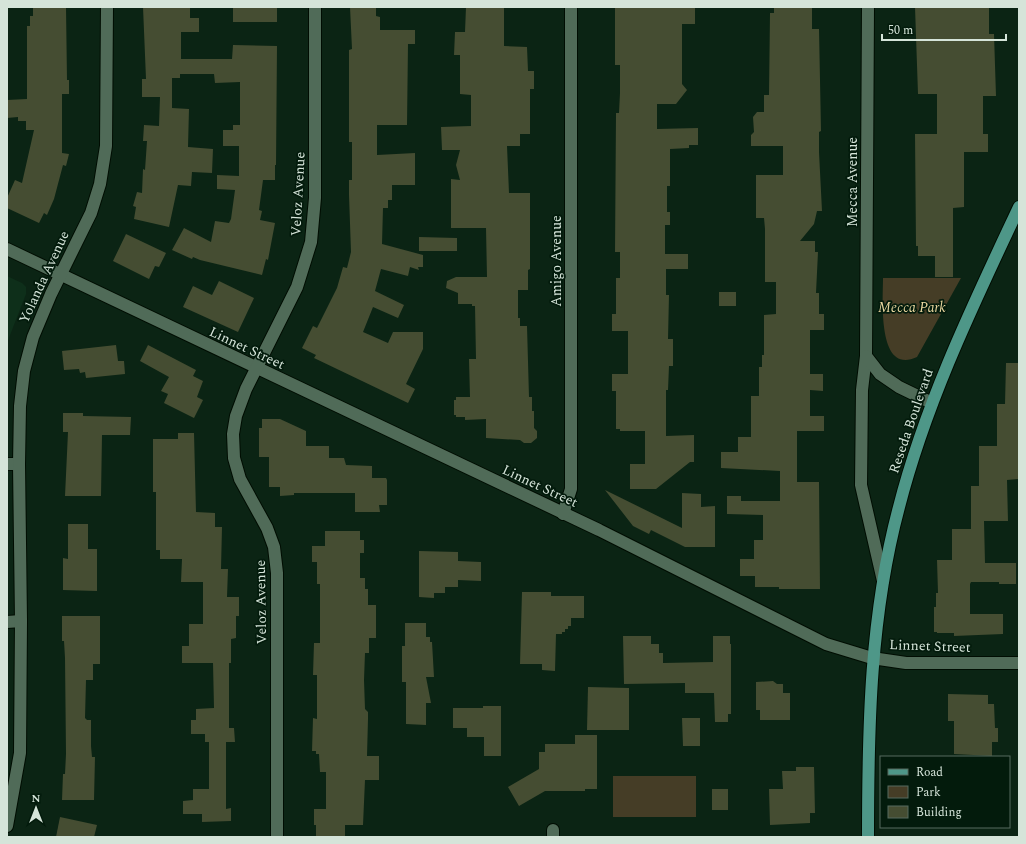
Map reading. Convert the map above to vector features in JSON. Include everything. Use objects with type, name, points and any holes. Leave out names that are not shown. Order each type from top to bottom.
[{"type":"main road","name":"Reseda Boulevard","points":[[868,837],[868,760],[872,658],[883,580],[898,508],[932,403],[967,317],[1019,207]]},
{"type":"street","name":"Yolanda Avenue","points":[[7,826],[20,753],[21,621],[13,464],[24,371],[33,337],[51,294],[62,275],[91,213],[100,184],[106,146],[107,7]]},
{"type":"street","name":"Veloz Avenue","points":[[278,837],[277,573],[274,547],[267,528],[240,479],[234,458],[233,434],[236,416],[246,389],[297,287],[310,242],[315,198],[315,7]]},
{"type":"street","name":"Amigo Avenue","points":[[563,514],[571,489],[571,7]]},
{"type":"street","name":"Mecca Avenue","points":[[868,7],[866,356],[862,390],[861,485],[883,580]]},
{"type":"street","name":"Linnet Street","points":[[7,249],[563,514],[826,644],[872,658],[906,663],[1019,663]]},
{"type":"street","points":[[866,356],[880,374],[899,387],[932,403]]},
{"type":"street","points":[[7,622],[21,621]]},
{"type":"shaded area","points":[[7,276],[22,283],[26,287],[26,294],[7,343]]},
{"type":"green space","name":"Mecca Park","points":[[883,278],[961,278],[917,357],[904,360],[895,356],[889,346],[883,318]]},
{"type":"green space","points":[[613,776],[696,776],[696,817],[613,817]]},
{"type":"building","points":[[33,7],[66,7],[67,80],[69,80],[69,94],[62,94],[62,153],[69,154],[66,166],[63,165],[54,199],[47,215],[44,213],[39,223],[7,208],[7,198],[15,180],[22,183],[34,130],[26,130],[26,121],[18,121],[18,117],[7,118],[7,100],[27,99],[27,26],[30,26],[30,16],[33,16]]},
{"type":"building","points":[[143,7],[190,7],[190,18],[199,18],[199,32],[181,32],[181,59],[232,59],[233,45],[277,46],[275,180],[263,180],[259,210],[262,211],[260,220],[275,223],[268,260],[266,259],[262,275],[193,257],[192,259],[172,250],[184,228],[211,242],[215,221],[229,223],[231,219],[235,190],[217,189],[217,175],[239,176],[239,146],[223,146],[223,130],[233,130],[233,125],[240,125],[240,82],[215,83],[214,74],[180,74],[180,78],[172,78],[172,108],[189,109],[188,147],[213,149],[212,173],[192,172],[191,186],[178,185],[169,227],[134,219],[136,207],[133,206],[137,192],[142,193],[143,169],[145,170],[147,141],[143,141],[144,125],[159,126],[160,97],[142,97],[142,79],[146,79]]},
{"type":"building","points":[[233,7],[277,7],[277,22],[233,22]]},
{"type":"building","points":[[350,7],[376,7],[376,16],[380,17],[380,30],[415,30],[415,44],[408,44],[407,125],[377,125],[377,155],[415,153],[415,185],[392,185],[392,200],[388,200],[388,208],[383,208],[382,244],[423,255],[423,267],[418,267],[419,270],[410,267],[408,276],[381,269],[375,291],[404,305],[398,318],[373,307],[363,332],[388,343],[393,332],[423,332],[423,349],[406,384],[415,389],[408,403],[314,358],[316,355],[302,348],[313,326],[317,328],[337,288],[343,267],[347,268],[351,252],[349,180],[352,180],[352,142],[349,142],[349,50],[352,49]]},
{"type":"building","points":[[466,7],[504,7],[504,46],[527,47],[528,71],[534,71],[534,89],[530,89],[530,134],[520,134],[520,146],[507,146],[509,193],[530,193],[530,269],[528,270],[528,290],[518,290],[518,318],[520,318],[520,326],[527,326],[529,397],[532,397],[534,428],[537,431],[537,438],[531,443],[524,443],[520,440],[486,438],[486,419],[465,420],[465,417],[456,417],[456,415],[454,415],[454,400],[456,400],[456,397],[470,397],[469,359],[476,359],[475,306],[472,306],[472,304],[458,304],[458,293],[446,288],[447,281],[456,277],[487,277],[486,228],[451,228],[451,179],[460,180],[456,165],[460,150],[442,150],[441,127],[471,126],[471,95],[460,94],[460,55],[454,55],[455,32],[465,32]]},
{"type":"building","points":[[615,7],[695,7],[695,24],[682,24],[682,84],[687,90],[676,104],[657,104],[657,129],[698,128],[698,145],[689,145],[689,148],[670,149],[670,186],[667,186],[667,212],[670,212],[670,225],[665,225],[665,254],[688,254],[688,269],[666,269],[666,295],[669,295],[668,339],[673,339],[673,366],[669,366],[668,390],[666,390],[666,436],[694,435],[694,462],[690,462],[656,489],[630,489],[630,464],[645,464],[645,431],[620,431],[620,429],[616,429],[616,391],[612,391],[612,374],[628,374],[628,331],[612,331],[612,314],[616,314],[616,278],[620,278],[620,252],[615,252],[616,113],[619,113],[620,65],[615,65]]},
{"type":"building","points":[[774,7],[812,7],[812,29],[819,29],[821,131],[819,132],[819,152],[822,211],[817,211],[814,224],[800,241],[815,241],[815,252],[818,252],[816,293],[819,293],[819,314],[824,314],[824,330],[810,330],[810,374],[823,374],[823,391],[810,390],[810,416],[824,416],[824,431],[797,431],[797,482],[819,482],[820,589],[779,589],[779,587],[755,587],[755,576],[740,576],[740,559],[754,559],[754,540],[763,540],[763,515],[727,514],[727,496],[741,496],[741,501],[780,501],[780,471],[721,468],[721,452],[738,452],[738,437],[751,437],[751,396],[759,396],[759,367],[762,367],[762,355],[764,355],[764,315],[776,314],[776,282],[765,282],[765,229],[764,218],[756,218],[756,175],[783,175],[783,146],[751,146],[751,135],[754,132],[753,117],[757,112],[764,112],[764,95],[769,95],[770,13],[774,13]]},
{"type":"building","points":[[915,7],[989,7],[989,34],[994,34],[996,96],[983,96],[983,134],[988,134],[988,152],[964,152],[964,207],[953,208],[953,277],[935,277],[935,256],[918,256],[918,246],[916,246],[915,134],[937,134],[937,94],[918,94]]},
{"type":"building","points":[[126,234],[166,253],[159,267],[155,266],[149,279],[113,261]]},
{"type":"building","points":[[419,237],[457,238],[457,251],[419,251]]},
{"type":"building","points":[[219,281],[254,298],[238,332],[183,307],[193,286],[212,295]]},
{"type":"building","points":[[719,292],[736,292],[736,306],[719,306]]},
{"type":"building","points":[[116,345],[118,361],[124,361],[125,374],[86,378],[85,372],[80,373],[79,369],[64,370],[62,351]]},
{"type":"building","points":[[148,345],[196,370],[193,376],[203,381],[197,397],[203,400],[194,418],[164,403],[168,394],[161,391],[169,377],[140,361]]},
{"type":"building","points":[[1006,363],[1019,363],[1019,479],[1007,480],[1008,521],[984,521],[985,563],[1016,563],[1016,584],[999,584],[999,582],[971,582],[970,584],[970,614],[1003,614],[1003,634],[954,636],[954,633],[937,633],[934,632],[934,607],[936,607],[936,593],[938,593],[937,560],[952,560],[952,529],[971,529],[971,486],[979,486],[979,446],[997,446],[997,404],[1005,404]]},
{"type":"building","points":[[63,413],[83,413],[83,416],[131,417],[130,435],[102,435],[101,496],[65,496],[68,432],[63,432]]},
{"type":"building","points":[[262,419],[280,419],[306,431],[306,446],[329,446],[329,458],[344,458],[346,465],[372,466],[372,478],[386,478],[387,480],[387,505],[379,505],[380,512],[355,512],[355,493],[294,493],[294,495],[280,496],[280,487],[269,487],[269,457],[259,457],[259,428],[262,428]]},
{"type":"building","points":[[178,433],[194,433],[196,512],[215,513],[215,527],[222,527],[221,569],[228,569],[227,597],[239,597],[239,616],[236,616],[236,638],[231,639],[231,663],[229,663],[229,728],[234,728],[235,742],[226,742],[226,809],[231,808],[231,821],[202,822],[202,814],[183,814],[183,801],[193,800],[193,789],[209,789],[209,742],[205,742],[205,734],[191,734],[191,720],[196,720],[196,709],[214,708],[213,663],[182,663],[182,646],[189,646],[189,624],[203,624],[203,582],[181,582],[182,559],[160,559],[160,550],[156,550],[156,492],[153,492],[153,439],[178,439]]},
{"type":"building","points":[[605,490],[682,528],[682,493],[701,494],[701,507],[715,506],[715,547],[685,547],[651,530],[649,534],[633,526]]},
{"type":"building","points":[[68,524],[88,524],[88,549],[97,549],[97,591],[63,590],[63,558],[68,559]]},
{"type":"building","points":[[325,531],[360,531],[360,540],[364,540],[364,553],[360,553],[360,578],[365,578],[365,589],[368,589],[368,605],[376,605],[376,638],[369,638],[369,653],[365,653],[364,680],[365,709],[368,712],[367,756],[379,756],[379,780],[365,780],[363,825],[345,825],[345,837],[316,837],[316,825],[314,825],[314,809],[326,809],[326,772],[320,772],[319,754],[316,754],[316,751],[312,751],[313,718],[317,719],[317,675],[313,675],[314,643],[320,643],[320,584],[317,584],[317,562],[312,562],[312,546],[325,546]]},
{"type":"building","points":[[419,551],[458,552],[458,561],[481,562],[481,581],[458,580],[458,587],[445,587],[445,593],[434,593],[434,598],[419,597]]},
{"type":"building","points":[[522,592],[551,592],[551,596],[584,596],[584,618],[571,618],[571,626],[568,626],[568,629],[565,629],[565,632],[562,632],[562,634],[556,634],[555,671],[542,670],[542,664],[520,664]]},
{"type":"building","points":[[62,616],[100,616],[100,664],[93,664],[93,680],[86,680],[85,718],[87,720],[91,720],[92,757],[95,757],[94,800],[62,800],[63,774],[65,774],[66,754],[65,658],[64,641],[62,641]]},
{"type":"building","points":[[405,623],[426,623],[426,637],[430,637],[430,642],[432,642],[434,677],[426,677],[431,703],[426,703],[426,725],[406,724],[406,682],[402,682],[402,646],[405,646]]},
{"type":"building","points":[[623,636],[651,636],[651,644],[659,644],[659,653],[663,653],[663,663],[713,662],[713,636],[730,636],[731,714],[728,714],[728,722],[715,722],[714,693],[685,693],[685,683],[624,684]]},
{"type":"building","points":[[773,681],[777,684],[783,684],[783,693],[790,693],[790,720],[760,720],[760,710],[756,710],[756,682]]},
{"type":"building","points":[[588,687],[629,688],[629,730],[587,730]]},
{"type":"building","points":[[948,694],[988,695],[988,704],[994,704],[995,728],[998,728],[998,742],[992,742],[992,756],[954,754],[954,721],[948,721]]},
{"type":"building","points":[[483,706],[501,706],[501,756],[484,756],[484,737],[467,737],[467,728],[453,728],[453,708],[483,708]]},
{"type":"building","points":[[682,718],[700,718],[700,746],[683,746]]},
{"type":"building","points":[[575,735],[597,735],[597,789],[585,789],[585,791],[545,791],[519,806],[508,787],[539,769],[539,752],[545,752],[545,744],[575,744]]},
{"type":"building","points":[[796,767],[814,767],[815,813],[810,813],[810,823],[770,825],[769,789],[783,789],[782,771],[796,771]]},
{"type":"building","points":[[712,789],[728,789],[728,810],[712,810]]},
{"type":"building","points":[[60,817],[97,825],[94,837],[56,837]]}]
